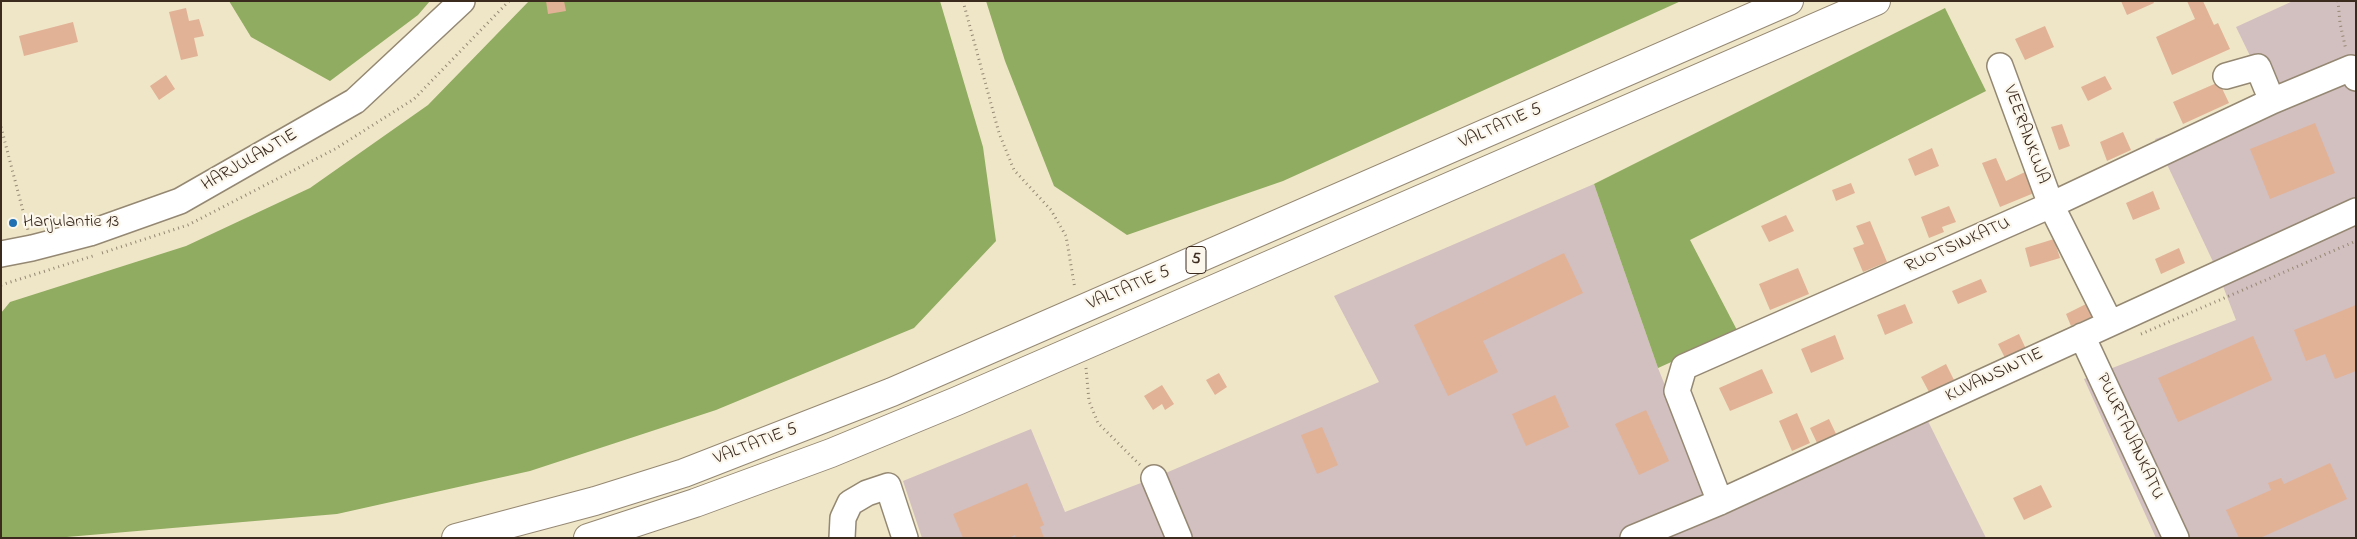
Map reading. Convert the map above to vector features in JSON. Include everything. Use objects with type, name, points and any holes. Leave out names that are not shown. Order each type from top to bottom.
[{"type":"highway","name":"VALTATIE 5","points":[[456,538],[595,502],[684,472],[874,399],[1789,1]]},
{"type":"highway","name":"VALTATIE 5","points":[[588,538],[695,503],[831,453],[948,405],[1876,1]]},
{"type":"street","name":"HARJULANTIE","points":[[1,254],[90,233],[180,201],[355,101],[462,1]]},
{"type":"street","name":"VEERANKUJA","points":[[2000,66],[2051,205],[2110,323]]},
{"type":"street","points":[[2226,76],[2258,67],[2272,101]]},
{"type":"street","name":"RUOTSINKATU","points":[[1720,502],[1677,391],[1684,367],[2051,205],[2272,101],[2353,73]]},
{"type":"street","name":"KUVANSINTIE","points":[[1633,538],[1720,502],[2356,211]]},
{"type":"street","name":"PUURTAJANKATU","points":[[2082,336],[2176,538]]},
{"type":"street","points":[[1154,478],[1179,538]]},
{"type":"street","points":[[842,538],[844,518],[850,503],[867,493],[888,486],[905,538]]},
{"type":"path","points":[[963,1],[999,133],[1014,170],[1051,210],[1066,236],[1076,297]]},
{"type":"path","points":[[2338,1],[2340,23],[2353,73]]},
{"type":"path","points":[[1,126],[32,248]]},
{"type":"path","points":[[1085,360],[1089,401],[1098,423],[1154,478]]},
{"type":"shaded area","points":[[2293,1],[2356,1],[2356,538],[2156,538],[2084,379],[2236,320],[2216,268],[2155,139],[2272,101],[2236,27]]},
{"type":"shaded area","points":[[1594,184],[1658,368],[1710,498],[1919,403],[1986,538],[922,538],[903,481],[1031,429],[1065,512],[1154,478],[1379,382],[1334,296]]},
{"type":"green space","points":[[229,1],[430,1],[418,15],[330,81],[251,37]]},
{"type":"green space","points":[[529,1],[940,1],[983,147],[996,241],[914,328],[716,410],[530,471],[337,514],[55,538],[1,538],[1,313],[10,302],[186,246],[310,188],[428,105]]},
{"type":"green space","points":[[986,1],[1681,1],[1283,181],[1127,235],[1054,186],[1005,61]]},
{"type":"green space","points":[[1945,8],[1986,91],[1690,240],[1738,332],[1658,368],[1594,184]]},
{"type":"building","points":[[546,1],[564,1],[566,11],[548,14]]},
{"type":"building","points":[[2121,1],[2153,1],[2154,3],[2127,15]]},
{"type":"building","points":[[2187,1],[2203,1],[2214,25],[2218,23],[2230,49],[2172,75],[2156,37],[2195,19]]},
{"type":"building","points":[[186,8],[189,21],[199,19],[204,36],[194,38],[198,56],[181,60],[169,12]]},
{"type":"building","points":[[73,22],[78,42],[24,56],[19,36]]},
{"type":"building","points":[[2045,26],[2054,47],[2025,60],[2015,39]]},
{"type":"building","points":[[166,75],[175,89],[159,100],[150,86]]},
{"type":"building","points":[[2105,76],[2112,89],[2088,101],[2081,87]]},
{"type":"building","points":[[2219,82],[2229,103],[2183,124],[2173,102]]},
{"type":"building","points":[[2315,123],[2335,173],[2270,199],[2250,149]]},
{"type":"building","points":[[2062,124],[2070,146],[2059,150],[2051,127]]},
{"type":"building","points":[[2123,132],[2131,150],[2107,161],[2100,142]]},
{"type":"building","points":[[1932,148],[1939,166],[1915,176],[1908,159]]},
{"type":"building","points":[[1996,158],[2006,181],[2025,172],[2034,193],[2000,207],[1982,163]]},
{"type":"building","points":[[1851,183],[1855,193],[1836,201],[1832,190]]},
{"type":"building","points":[[2153,191],[2160,209],[2133,220],[2126,203]]},
{"type":"building","points":[[1949,206],[1956,222],[1942,227],[1944,232],[1929,238],[1921,217]]},
{"type":"building","points":[[1786,215],[1794,231],[1769,242],[1761,226]]},
{"type":"building","points":[[1870,221],[1887,262],[1863,272],[1853,248],[1864,244],[1856,226]]},
{"type":"building","points":[[2054,239],[2060,258],[2030,267],[2025,248]]},
{"type":"building","points":[[2179,248],[2185,263],[2161,274],[2155,259]]},
{"type":"building","points":[[1564,253],[1583,293],[1483,341],[1498,372],[1448,396],[1414,325]]},
{"type":"building","points":[[1798,268],[1809,294],[1770,310],[1759,284]]},
{"type":"building","points":[[1981,279],[1987,292],[1958,304],[1952,291]]},
{"type":"building","points":[[2090,302],[2096,315],[2071,326],[2066,314]]},
{"type":"building","points":[[1905,304],[1913,323],[1885,335],[1877,315]]},
{"type":"building","points":[[2356,305],[2356,371],[2335,379],[2325,354],[2306,361],[2294,330]]},
{"type":"building","points":[[2019,334],[2026,349],[2005,358],[1998,344]]},
{"type":"building","points":[[1835,335],[1844,359],[1811,373],[1801,349]]},
{"type":"building","points":[[2253,336],[2272,380],[2178,422],[2158,378]]},
{"type":"building","points":[[1946,364],[1954,380],[1929,392],[1921,377]]},
{"type":"building","points":[[1762,369],[1773,393],[1730,411],[1719,388]]},
{"type":"building","points":[[1219,373],[1227,387],[1215,395],[1206,380]]},
{"type":"building","points":[[1162,385],[1174,404],[1165,410],[1162,404],[1153,410],[1144,396]]},
{"type":"building","points":[[1555,395],[1569,427],[1526,446],[1512,414]]},
{"type":"building","points":[[1646,410],[1669,461],[1639,475],[1615,424]]},
{"type":"building","points":[[1797,413],[1810,443],[1792,451],[1779,421]]},
{"type":"building","points":[[1829,419],[1837,436],[1818,445],[1810,428]]},
{"type":"building","points":[[1322,427],[1338,465],[1317,474],[1301,435]]},
{"type":"building","points":[[2330,463],[2347,499],[2260,538],[2239,538],[2226,510],[2271,490],[2268,483],[2281,478],[2284,484]]},
{"type":"building","points":[[1027,483],[1044,525],[1040,527],[1044,538],[1016,538],[1015,535],[1009,538],[963,538],[953,514]]},
{"type":"building","points":[[2041,485],[2052,507],[2024,520],[2013,498]]},
{"type":"place","name":"Harjulantie 13","points":[[13,223]]}]
